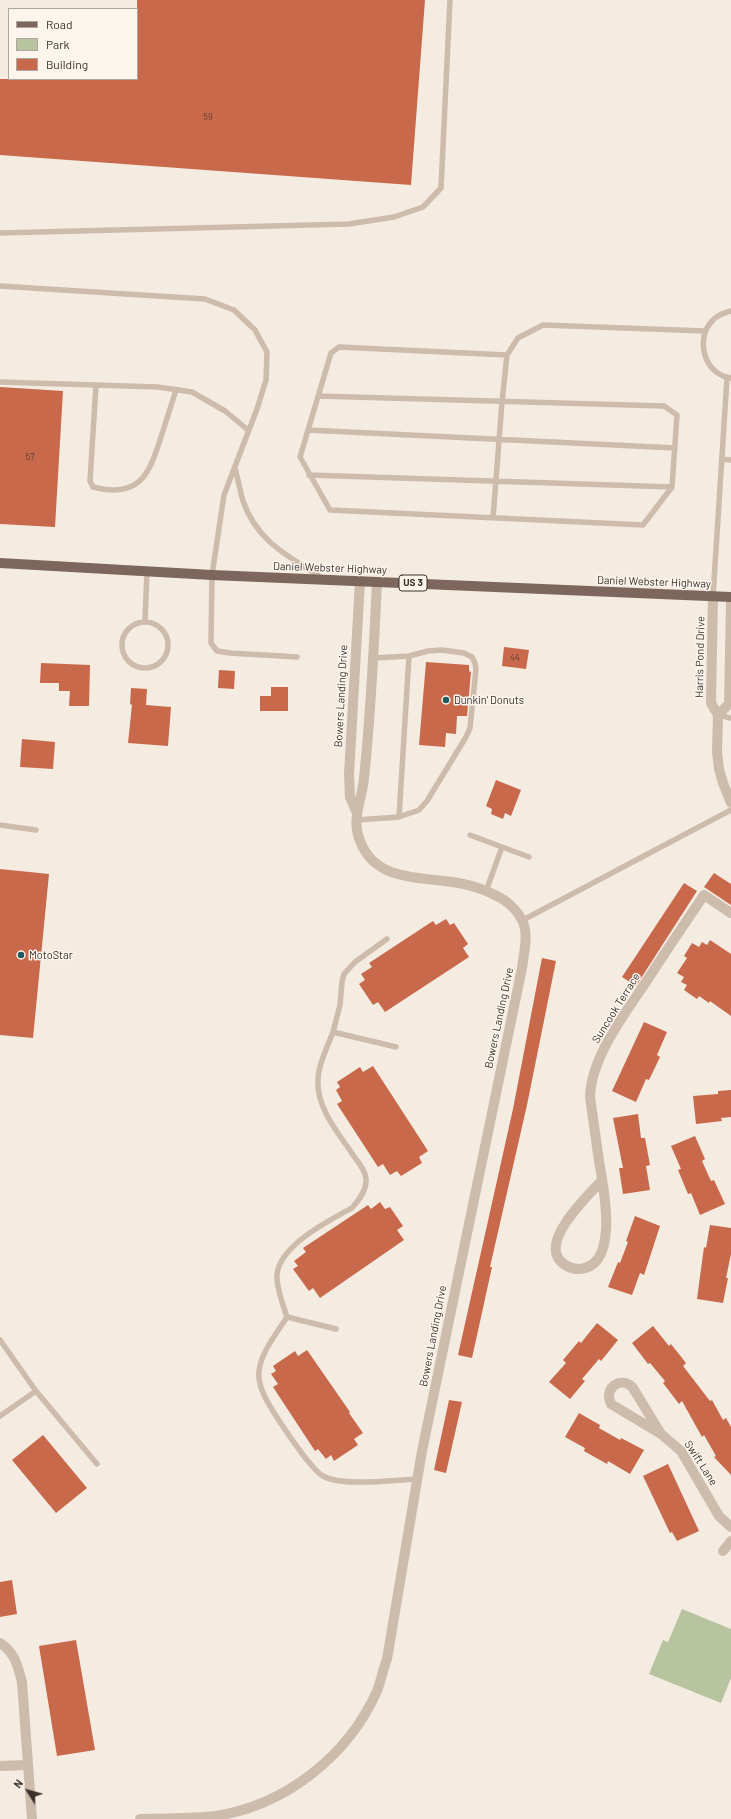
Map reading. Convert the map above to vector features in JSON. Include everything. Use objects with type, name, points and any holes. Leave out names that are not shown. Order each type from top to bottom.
[{"type":"main road","name":"Daniel Webster Highway","points":[[0,563],[147,572],[731,597]]},
{"type":"street","name":"Bowers Landing Drive","points":[[140,1819],[215,1816],[240,1810],[263,1802],[293,1788],[321,1766],[354,1731],[377,1690],[387,1659],[417,1479],[458,1272],[522,968],[525,938],[523,920],[512,906],[496,895],[477,887],[445,881],[396,875],[383,868],[372,859],[361,845],[357,833],[356,815],[350,797],[349,774],[360,581]]},
{"type":"street","name":"Bowers Landing Drive","points":[[356,815],[364,779],[374,658],[377,582]]},
{"type":"street","name":"Harris Pond Drive","points":[[713,596],[711,703],[718,715],[717,752],[719,769],[731,803]]},
{"type":"street","points":[[718,715],[729,704],[731,602]]},
{"type":"street","name":"Suncook Terrace","points":[[602,1180],[558,1236],[555,1250],[557,1256],[567,1266],[574,1269],[588,1266],[598,1256],[604,1246],[607,1222],[602,1180],[590,1097],[593,1075],[600,1059],[625,1013],[704,895],[731,913]]},
{"type":"street","name":"Swift Lane","points":[[661,1434],[633,1388],[626,1383],[618,1383],[614,1385],[608,1396],[611,1404],[661,1434],[681,1452],[717,1512],[731,1527]]},
{"type":"street","points":[[723,1552],[731,1541]]},
{"type":"street","points":[[0,1643],[12,1653],[18,1665],[22,1682],[32,1819]]},
{"type":"street","points":[[0,1766],[27,1764]]},
{"type":"lane","points":[[0,233],[349,224],[394,217],[423,206],[441,188],[450,0]]},
{"type":"lane","points":[[0,286],[206,299],[234,310],[255,330],[267,352],[266,380],[224,495],[212,575],[211,643],[217,651],[297,657]]},
{"type":"lane","points":[[713,596],[729,378],[717,373],[709,364],[704,354],[702,342],[705,331],[712,321],[721,314],[731,311]]},
{"type":"lane","points":[[493,518],[507,355],[518,338],[543,325],[705,331]]},
{"type":"lane","points":[[318,396],[664,406],[677,416],[672,487],[643,525],[330,510],[300,458],[318,396],[331,354],[339,347],[507,355]]},
{"type":"lane","points":[[0,382],[158,387],[192,392],[225,410],[248,430]]},
{"type":"lane","points":[[96,385],[90,481],[93,487],[101,489],[122,490],[134,486],[145,476],[152,464],[176,390]]},
{"type":"lane","points":[[308,430],[675,448]]},
{"type":"lane","points":[[722,459],[731,460]]},
{"type":"lane","points":[[235,468],[243,500],[257,530],[279,550],[326,580]]},
{"type":"lane","points":[[309,475],[672,487]]},
{"type":"lane","points":[[145,622],[147,572]]},
{"type":"lane","points":[[145,622],[153,623],[164,632],[168,646],[166,653],[157,664],[150,667],[135,665],[129,661],[124,654],[122,647],[126,632],[131,626],[145,622]]},
{"type":"lane","points":[[356,815],[399,816],[419,810],[427,801],[466,737],[473,709],[476,669],[472,657],[464,653],[442,650],[428,651],[409,656],[374,658]]},
{"type":"lane","points":[[399,816],[409,656]]},
{"type":"lane","points":[[718,715],[731,718]]},
{"type":"lane","points":[[523,920],[731,810]]},
{"type":"lane","points":[[0,825],[36,830]]},
{"type":"lane","points":[[470,835],[529,857]]},
{"type":"lane","points":[[486,891],[502,847]]},
{"type":"lane","points":[[387,939],[355,962],[344,974],[333,1032],[320,1067],[317,1084],[324,1108],[335,1128],[364,1171],[365,1187],[358,1201],[352,1208],[298,1242],[283,1257],[279,1265],[277,1276],[287,1317],[260,1362],[259,1372],[260,1384],[265,1397],[280,1422],[311,1465],[322,1476],[341,1481],[417,1479]]},
{"type":"lane","points":[[333,1032],[396,1047]]},
{"type":"lane","points":[[287,1317],[336,1329]]},
{"type":"lane","points":[[0,1340],[36,1391],[97,1464]]},
{"type":"lane","points":[[0,1416],[36,1391]]},
{"type":"green space","points":[[682,1609],[731,1629],[731,1678],[721,1703],[649,1674],[663,1640],[668,1642]]},
{"type":"building","points":[[137,0],[425,0],[411,185],[0,155],[0,79],[138,80]]},
{"type":"building","points":[[0,387],[63,391],[55,527],[0,524]]},
{"type":"building","points":[[504,647],[529,650],[526,669],[502,666]]},
{"type":"building","name":"Dunkin' Donuts","points":[[426,662],[469,665],[469,671],[471,672],[467,716],[457,716],[456,734],[446,733],[445,747],[419,745]]},
{"type":"building","points":[[41,663],[90,665],[89,706],[69,706],[70,691],[59,691],[59,683],[40,683]]},
{"type":"building","points":[[219,670],[235,671],[234,689],[218,688]]},
{"type":"building","points":[[271,687],[288,687],[288,711],[260,711],[260,696],[271,696]]},
{"type":"building","points":[[131,688],[147,689],[146,705],[171,707],[168,746],[128,743],[132,705],[130,704]]},
{"type":"building","points":[[22,739],[55,742],[53,769],[20,767]]},
{"type":"building","points":[[496,780],[521,790],[511,816],[505,813],[503,819],[491,814],[492,809],[486,806]]},
{"type":"building","name":"MotoStar","points":[[0,869],[49,874],[33,1038],[0,1035]]},
{"type":"building","points":[[714,873],[731,884],[731,905],[704,887]]},
{"type":"building","points":[[684,883],[697,891],[636,986],[622,977]]},
{"type":"building","points":[[446,919],[450,925],[454,923],[468,944],[463,948],[469,957],[385,1012],[378,1002],[373,1005],[359,984],[365,980],[361,974],[372,967],[369,963],[433,921],[436,925]]},
{"type":"building","points":[[710,940],[731,954],[731,1016],[710,1001],[709,1003],[699,996],[697,999],[684,990],[687,985],[681,982],[684,977],[677,973],[687,958],[684,956],[692,943],[699,947],[702,942],[707,945]]},
{"type":"building","points":[[542,958],[556,961],[527,1105],[490,1267],[492,1267],[472,1358],[458,1355],[513,1109]]},
{"type":"building","points":[[644,1022],[667,1032],[657,1055],[660,1057],[649,1080],[646,1079],[636,1102],[612,1091]]},
{"type":"building","points":[[373,1066],[428,1151],[419,1157],[422,1163],[401,1176],[397,1171],[390,1175],[383,1164],[378,1167],[337,1104],[342,1101],[336,1090],[340,1087],[337,1082],[360,1067],[363,1072]]},
{"type":"building","points":[[731,1090],[731,1117],[721,1118],[722,1121],[696,1124],[693,1096],[718,1094],[718,1091]]},
{"type":"building","points":[[638,1114],[641,1138],[645,1138],[650,1165],[646,1166],[650,1190],[623,1194],[619,1168],[623,1168],[613,1118]]},
{"type":"building","points":[[695,1136],[705,1159],[702,1161],[711,1181],[714,1180],[725,1204],[700,1215],[691,1193],[688,1194],[678,1170],[681,1169],[671,1146]]},
{"type":"building","points":[[380,1202],[385,1209],[390,1207],[403,1226],[397,1230],[404,1240],[320,1298],[313,1288],[309,1291],[293,1269],[298,1266],[294,1261],[306,1252],[303,1248],[368,1205],[371,1209]]},
{"type":"building","points":[[635,1216],[660,1226],[644,1275],[640,1273],[632,1295],[608,1287],[618,1262],[620,1263],[628,1242],[626,1241]]},
{"type":"building","points":[[710,1225],[731,1228],[731,1254],[723,1303],[697,1299],[704,1247],[706,1248]]},
{"type":"building","points":[[597,1323],[618,1340],[601,1361],[599,1359],[582,1379],[585,1381],[570,1399],[549,1382],[566,1363],[563,1360],[579,1341],[581,1343]]},
{"type":"building","points":[[653,1326],[669,1346],[671,1344],[686,1363],[683,1366],[710,1401],[712,1400],[723,1420],[726,1418],[731,1427],[731,1475],[714,1457],[716,1456],[704,1435],[702,1437],[682,1401],[679,1404],[663,1383],[665,1381],[650,1363],[648,1364],[632,1343]]},
{"type":"building","points":[[307,1350],[363,1433],[354,1439],[358,1445],[334,1461],[331,1455],[326,1459],[318,1449],[315,1451],[273,1387],[278,1384],[271,1374],[276,1371],[273,1366],[295,1351],[298,1356]]},
{"type":"building","points":[[449,1400],[462,1402],[446,1473],[434,1470]]},
{"type":"building","points":[[579,1413],[600,1425],[599,1428],[620,1440],[621,1438],[644,1450],[630,1474],[608,1461],[607,1464],[584,1451],[585,1448],[565,1437]]},
{"type":"building","points":[[43,1435],[87,1488],[56,1513],[12,1460]]},
{"type":"building","points":[[668,1464],[699,1531],[677,1541],[672,1532],[670,1533],[643,1476]]},
{"type":"building","points":[[12,1580],[17,1614],[0,1617],[0,1582]]},
{"type":"building","points":[[76,1640],[95,1750],[57,1756],[39,1646]]},
{"type":"place","name":"Dunkin' Donuts","points":[[446,700]]},
{"type":"place","name":"MotoStar","points":[[21,955]]}]
